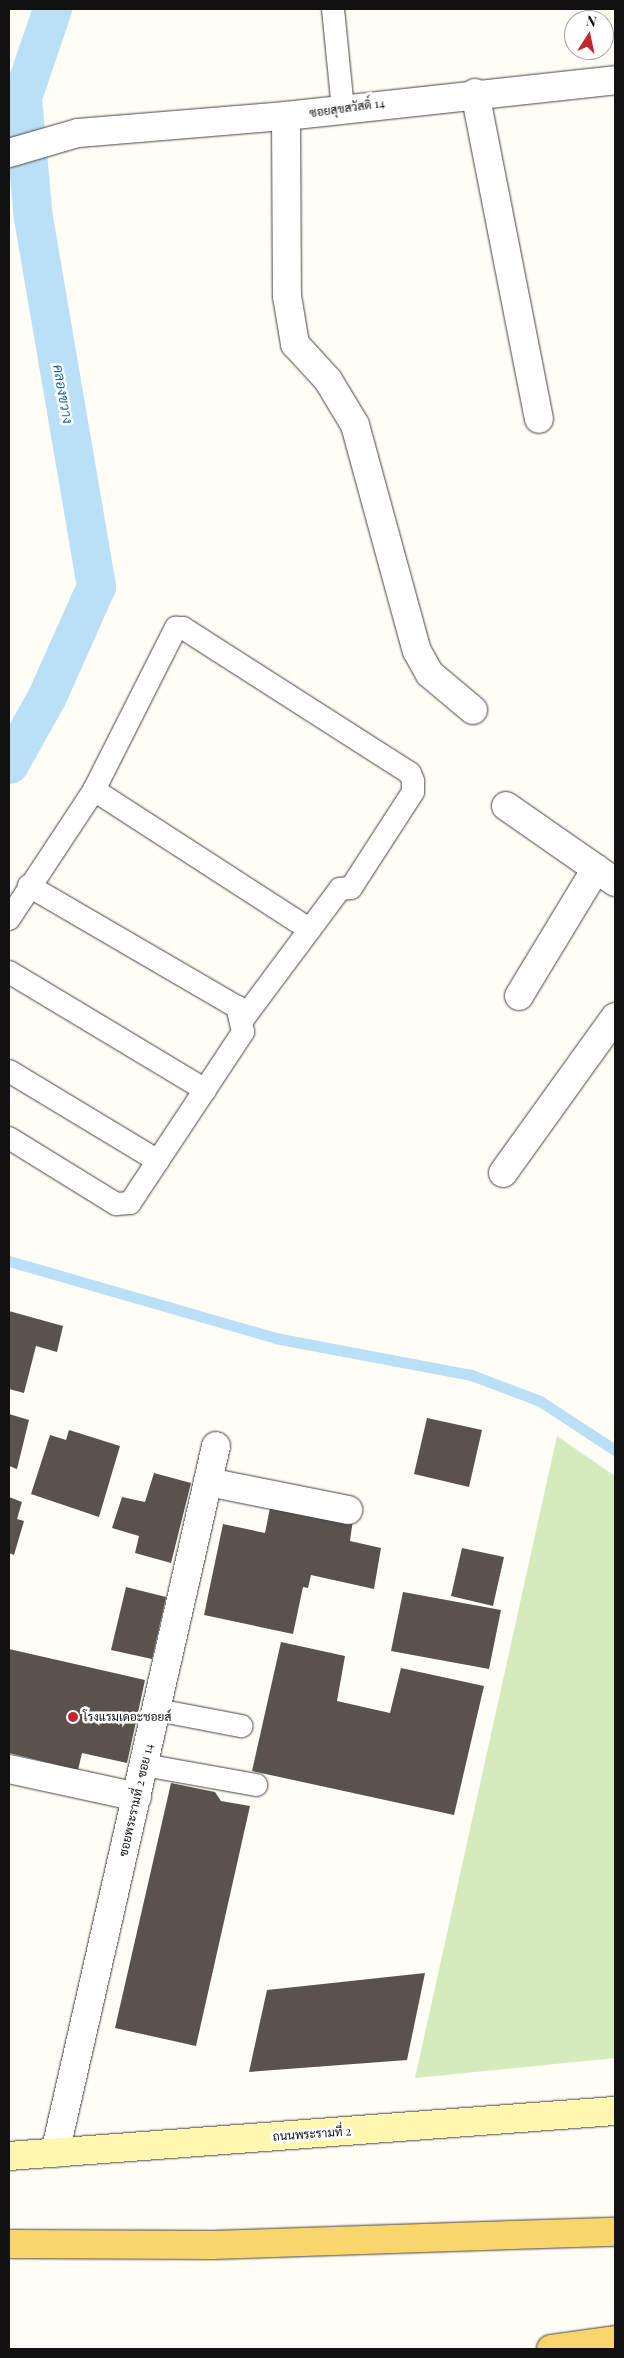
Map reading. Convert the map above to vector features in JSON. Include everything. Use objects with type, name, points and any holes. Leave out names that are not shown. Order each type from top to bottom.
[{"type":"main road","name":"ถนนพระรามที่ 2","points":[[9,2156],[615,2110]]},
{"type":"main road","points":[[9,2244],[213,2245],[615,2232]]},
{"type":"main road","points":[[551,2349],[615,2340]]},
{"type":"street","name":"ซอยสุขสวัสดิ์ 14","points":[[9,154],[78,133],[286,116],[475,93],[615,80]]},
{"type":"street","points":[[475,93],[539,419]]},
{"type":"street","points":[[286,116],[288,296],[295,344],[328,380],[355,425],[417,651],[430,674],[473,710]]},
{"type":"street","points":[[506,806],[606,876],[519,996]]},
{"type":"street","points":[[503,1173],[615,1017]]},
{"type":"street","name":"ซอยพระรามที่ 2 ซอย 14","points":[[55,2153],[216,1446]]},
{"type":"street","points":[[208,1482],[348,1510]]},
{"type":"street","points":[[9,1770],[137,1797]]},
{"type":"lane","points":[[332,9],[343,109]]},
{"type":"lane","points":[[9,919],[94,790],[176,628],[190,632],[410,773],[413,792],[352,888],[340,890],[243,1019]]},
{"type":"lane","points":[[94,790],[310,930]]},
{"type":"lane","points":[[9,1138],[123,1206],[130,1203],[243,1032],[243,1019],[238,1007],[29,886]]},
{"type":"lane","points":[[9,972],[205,1090]]},
{"type":"lane","points":[[9,1071],[158,1161]]},
{"type":"lane","points":[[157,1710],[241,1726]]},
{"type":"lane","points":[[144,1765],[256,1785]]},
{"type":"green space","points":[[557,1436],[615,1476],[615,2058],[415,2078]]},
{"type":"building","points":[[9,1311],[63,1326],[57,1352],[36,1346],[24,1393],[9,1389]]},
{"type":"building","points":[[9,1414],[29,1420],[17,1469],[9,1466]]},
{"type":"building","points":[[427,1418],[482,1430],[469,1487],[414,1474]]},
{"type":"building","points":[[69,1430],[120,1446],[99,1517],[31,1494],[50,1435],[66,1440]]},
{"type":"building","points":[[154,1473],[191,1483],[171,1563],[135,1553],[139,1536],[112,1528],[122,1497],[145,1502]]},
{"type":"building","points":[[9,1497],[22,1502],[17,1519],[24,1521],[14,1555],[9,1553]]},
{"type":"building","points":[[271,1503],[353,1519],[350,1541],[381,1548],[374,1589],[311,1575],[308,1588],[303,1587],[293,1634],[204,1615],[223,1524],[265,1533]]},
{"type":"building","points":[[462,1548],[504,1557],[493,1606],[451,1596]]},
{"type":"building","points":[[126,1587],[166,1597],[152,1659],[111,1650]]},
{"type":"building","points":[[403,1592],[501,1610],[489,1669],[391,1651]]},
{"type":"building","points":[[281,1642],[345,1656],[337,1701],[390,1713],[401,1668],[484,1686],[454,1815],[252,1771]]},
{"type":"building","name":"โรงแรมเดอะชอยส์","points":[[9,1649],[145,1680],[127,1763],[82,1753],[78,1770],[9,1753]]},
{"type":"building","points":[[171,1783],[215,1792],[221,1801],[250,1806],[196,2046],[115,2028]]},
{"type":"building","points":[[425,1973],[407,2060],[249,2072],[267,1990]]},
{"type":"waterway","name":"คลองขวาง","points":[[9,764],[47,696],[96,586],[33,219],[22,97],[52,9]]},
{"type":"waterway","points":[[9,1261],[275,1338],[471,1375],[540,1401],[615,1450]]},
{"type":"place","name":"โรงแรมเดอะชอยส์","points":[[73,1717]]}]
